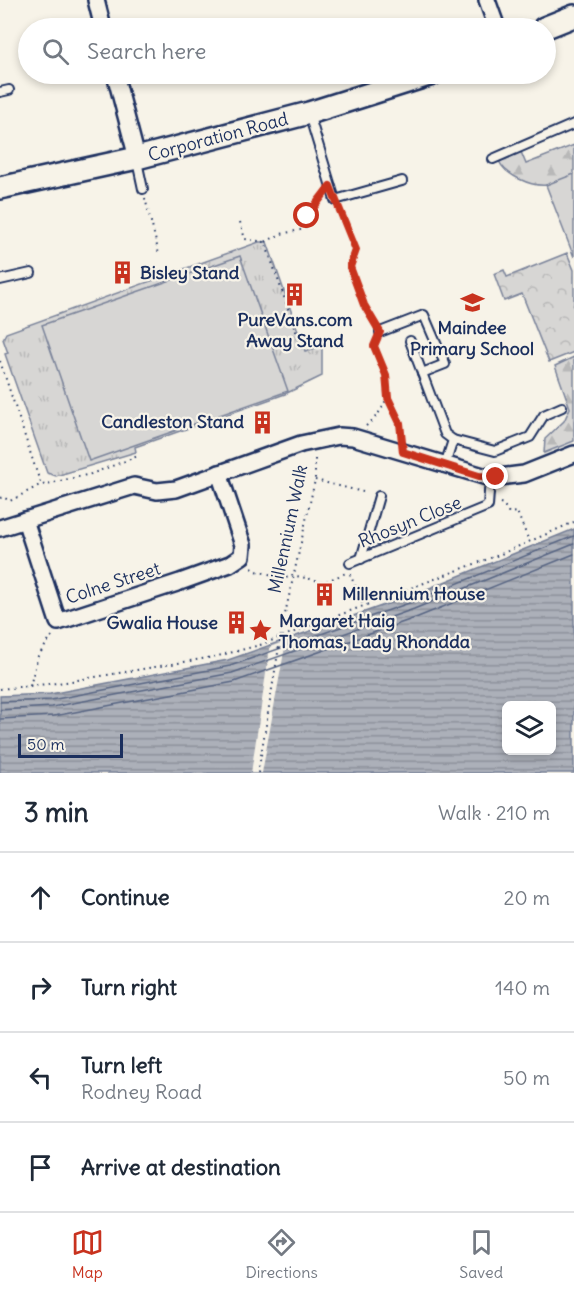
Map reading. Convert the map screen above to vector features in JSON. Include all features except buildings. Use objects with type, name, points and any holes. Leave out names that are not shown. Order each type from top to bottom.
[{"type":"street","points":[[96,0],[100,18]]},
{"type":"street","points":[[487,0],[493,18]]},
{"type":"street","points":[[556,23],[574,16]]},
{"type":"street","points":[[118,84],[137,158]]},
{"type":"street","name":"Corporation Road","points":[[0,188],[137,158],[309,113],[400,84]]},
{"type":"street","points":[[0,528],[134,486],[157,491],[176,489],[311,441],[339,436],[353,437],[490,478],[524,474],[574,454]]},
{"type":"street","points":[[219,473],[244,551],[240,558]]},
{"type":"street","name":"Colne Street","points":[[25,520],[58,622],[180,582],[240,558]]},
{"type":"lane","points":[[0,92],[9,90]]},
{"type":"lane","points":[[309,113],[335,200],[402,181]]},
{"type":"lane","points":[[493,159],[574,124]]},
{"type":"lane","points":[[137,158],[143,189]]},
{"type":"lane","points":[[0,280],[31,273]]},
{"type":"lane","points":[[380,332],[424,315],[445,364],[422,373]]},
{"type":"lane","points":[[410,341],[445,434],[453,440],[495,451],[530,437],[544,415],[562,407]]},
{"type":"lane","points":[[445,466],[453,440]]},
{"type":"lane","name":"Rhosyn Close","points":[[350,563],[488,506],[490,478]]},
{"type":"lane","points":[[361,559],[380,496]]},
{"type":"path","points":[[240,222],[245,239],[265,242],[281,234],[305,229],[307,216],[330,186]]},
{"type":"path","points":[[143,189],[159,254]]},
{"type":"path","points":[[335,200],[356,250],[350,267],[364,305],[380,332],[374,346],[386,375],[388,398],[400,423],[403,452]]},
{"type":"path","points":[[265,242],[302,349]]},
{"type":"path","points":[[0,361],[41,485]]},
{"type":"path","points":[[353,437],[379,415],[388,398]]},
{"type":"path","name":"Millennium Walk","points":[[258,773],[292,575],[315,480],[316,460],[311,441]]},
{"type":"path","points":[[0,498],[3,497],[10,501],[41,485],[98,472],[138,456]]},
{"type":"path","points":[[315,480],[380,496]]},
{"type":"path","points":[[488,502],[503,504],[509,513],[517,512],[529,542]]},
{"type":"path","points":[[0,689],[214,657],[281,638],[529,542],[574,522]]},
{"type":"path","points":[[240,558],[256,571],[286,578],[292,575],[324,582],[349,571],[364,607]]},
{"type":"path","points":[[30,686],[38,656],[51,639],[58,622]]},
{"type":"green space","points":[[574,145],[574,174],[550,184],[534,184],[519,179],[507,171],[499,161],[521,152],[526,164]]},
{"type":"green space","points":[[574,174],[574,257],[546,185]]},
{"type":"green space","points":[[259,242],[267,242],[305,351],[322,346],[322,376],[285,394],[135,447],[136,452],[56,476],[47,473],[5,354],[8,353],[3,339],[6,333]]},
{"type":"green space","points":[[567,253],[574,270],[574,352],[549,362],[522,294],[504,301],[494,274],[504,270],[507,277]]},
{"type":"green space","points":[[240,256],[288,391],[89,461],[42,325]]},
{"type":"green space","points":[[574,357],[574,441],[544,453],[545,439],[564,421],[570,408],[555,366]]},
{"type":"water","points":[[574,529],[574,773],[0,773],[0,696],[50,694],[228,660],[410,596]]},
{"type":"pier","points":[[286,641],[262,773],[251,773],[270,647]]},
{"type":"place","name":"Bisley Stand","points":[[122,273]]},
{"type":"place","name":"PureVans.com Away Stand","points":[[295,294]]},
{"type":"place","name":"Maindee Primary School","points":[[472,302]]},
{"type":"place","name":"Candleston Stand","points":[[262,422]]},
{"type":"place","name":"Millennium House","points":[[324,594]]},
{"type":"place","name":"Gwalia House","points":[[236,623]]},
{"type":"place","name":"Margaret Haig Thomas, Lady Rhondda","points":[[261,631]]},
{"type":"route","points":[[307,216],[330,186],[356,250],[350,267],[364,305],[380,332],[374,346],[386,375],[388,398],[394,406],[400,423],[403,452],[479,476],[496,477]]}]
